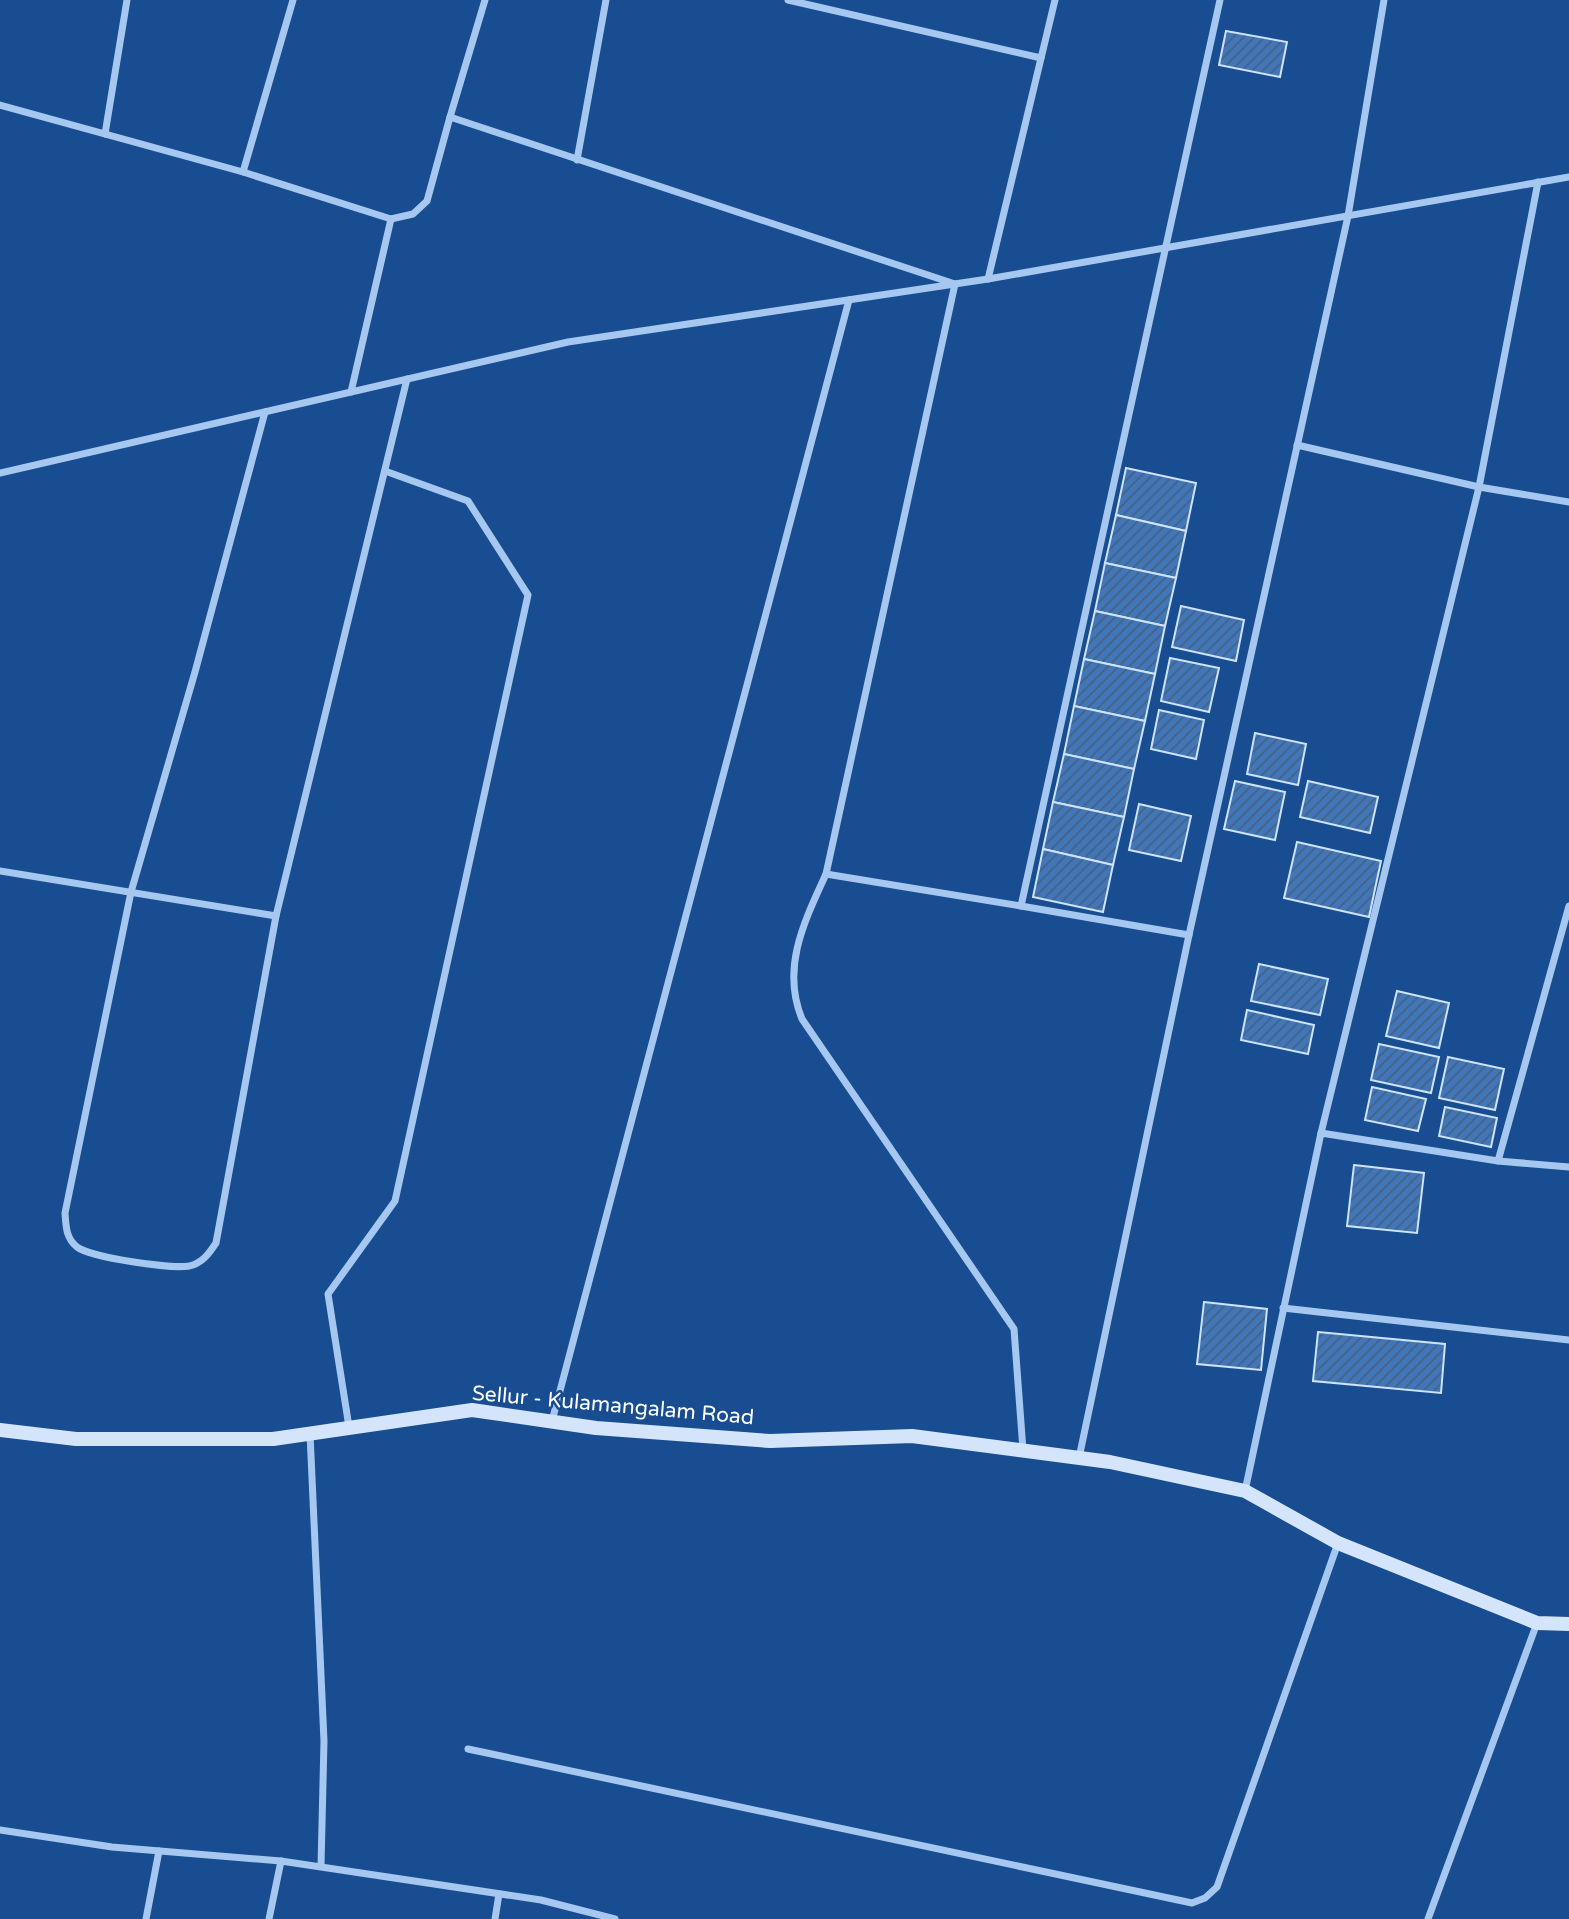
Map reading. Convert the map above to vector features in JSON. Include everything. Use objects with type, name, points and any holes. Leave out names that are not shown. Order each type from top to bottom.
[{"type":"main road","name":"Sellur - Kulamangalam Road","points":[[0,1430],[76,1440],[273,1440],[472,1410],[552,1422],[770,1441],[912,1436],[1079,1458],[1245,1491],[1338,1543],[1537,1623],[1569,1624]]},
{"type":"street","points":[[104,134],[127,0]]},
{"type":"street","points":[[243,172],[293,0]]},
{"type":"street","points":[[0,105],[243,172],[391,219],[413,214],[427,201],[485,0]]},
{"type":"street","points":[[577,160],[606,0]]},
{"type":"street","points":[[788,0],[1041,58]]},
{"type":"street","points":[[988,279],[1055,0]]},
{"type":"street","points":[[1021,906],[1220,0]]},
{"type":"street","points":[[1079,1458],[1189,935],[1348,216],[1384,0]]},
{"type":"street","points":[[450,117],[955,284]]},
{"type":"street","points":[[0,473],[568,342],[988,279],[1569,177]]},
{"type":"street","points":[[1245,1491],[1321,1133],[1479,487],[1538,182]]},
{"type":"street","points":[[351,392],[391,219]]},
{"type":"street","points":[[955,284],[826,874],[807,915],[792,962],[793,999],[802,1020],[1014,1329],[1023,1451]]},
{"type":"street","points":[[552,1422],[849,300]]},
{"type":"street","points":[[265,412],[195,672],[131,892],[65,1213],[67,1236],[79,1249],[173,1268],[193,1266],[205,1258],[216,1243],[276,916],[407,379]]},
{"type":"street","points":[[1297,445],[1479,487],[1569,502]]},
{"type":"street","points":[[349,1428],[328,1294],[395,1201],[528,595],[468,500],[385,471]]},
{"type":"street","points":[[0,871],[276,916]]},
{"type":"street","points":[[826,874],[1189,935]]},
{"type":"street","points":[[1498,1161],[1569,906]]},
{"type":"street","points":[[1321,1133],[1498,1161],[1569,1167]]},
{"type":"street","points":[[1283,1308],[1569,1340]]},
{"type":"street","points":[[310,1434],[324,1741],[321,1867]]},
{"type":"street","points":[[468,1749],[1192,1903],[1205,1898],[1217,1887],[1338,1543]]},
{"type":"street","points":[[1428,1919],[1537,1623]]},
{"type":"street","points":[[0,1830],[112,1847],[281,1861],[541,1900],[615,1919]]},
{"type":"street","points":[[146,1919],[159,1851]]},
{"type":"street","points":[[270,1919],[281,1861]]},
{"type":"street","points":[[495,1919],[499,1894]]},
{"type":"building","points":[[1226,31],[1287,42],[1280,77],[1219,65]]},
{"type":"building","points":[[1126,468],[1196,483],[1186,531],[1116,515]]},
{"type":"building","points":[[1116,515],[1186,531],[1176,578],[1105,563]]},
{"type":"building","points":[[1105,563],[1176,578],[1165,626],[1095,611]]},
{"type":"building","points":[[1181,606],[1244,620],[1236,661],[1172,647]]},
{"type":"building","points":[[1095,611],[1165,626],[1155,674],[1084,659]]},
{"type":"building","points":[[1170,658],[1219,668],[1209,712],[1161,701]]},
{"type":"building","points":[[1084,659],[1155,674],[1145,721],[1074,706]]},
{"type":"building","points":[[1074,706],[1145,721],[1134,769],[1064,754]]},
{"type":"building","points":[[1159,710],[1204,720],[1196,759],[1151,749]]},
{"type":"building","points":[[1255,733],[1306,744],[1298,785],[1247,774]]},
{"type":"building","points":[[1064,754],[1134,769],[1124,817],[1053,802]]},
{"type":"building","points":[[1235,781],[1285,792],[1275,840],[1224,829]]},
{"type":"building","points":[[1308,781],[1378,797],[1370,833],[1300,817]]},
{"type":"building","points":[[1053,802],[1124,817],[1113,865],[1043,849]]},
{"type":"building","points":[[1139,804],[1191,816],[1181,861],[1129,850]]},
{"type":"building","points":[[1297,842],[1381,861],[1369,917],[1284,898]]},
{"type":"building","points":[[1043,849],[1113,865],[1103,912],[1033,897]]},
{"type":"building","points":[[1259,964],[1328,979],[1320,1015],[1251,1001]]},
{"type":"building","points":[[1397,991],[1449,1003],[1439,1048],[1386,1036]]},
{"type":"building","points":[[1247,1010],[1314,1025],[1308,1054],[1241,1040]]},
{"type":"building","points":[[1379,1044],[1439,1057],[1431,1093],[1371,1080]]},
{"type":"building","points":[[1448,1057],[1504,1069],[1495,1110],[1439,1098]]},
{"type":"building","points":[[1372,1087],[1426,1099],[1418,1131],[1365,1120]]},
{"type":"building","points":[[1445,1107],[1497,1118],[1491,1147],[1439,1136]]},
{"type":"building","points":[[1354,1165],[1424,1173],[1417,1233],[1347,1226]]},
{"type":"building","points":[[1204,1302],[1267,1309],[1261,1370],[1197,1364]]},
{"type":"building","points":[[1318,1332],[1445,1344],[1441,1393],[1313,1381]]}]
